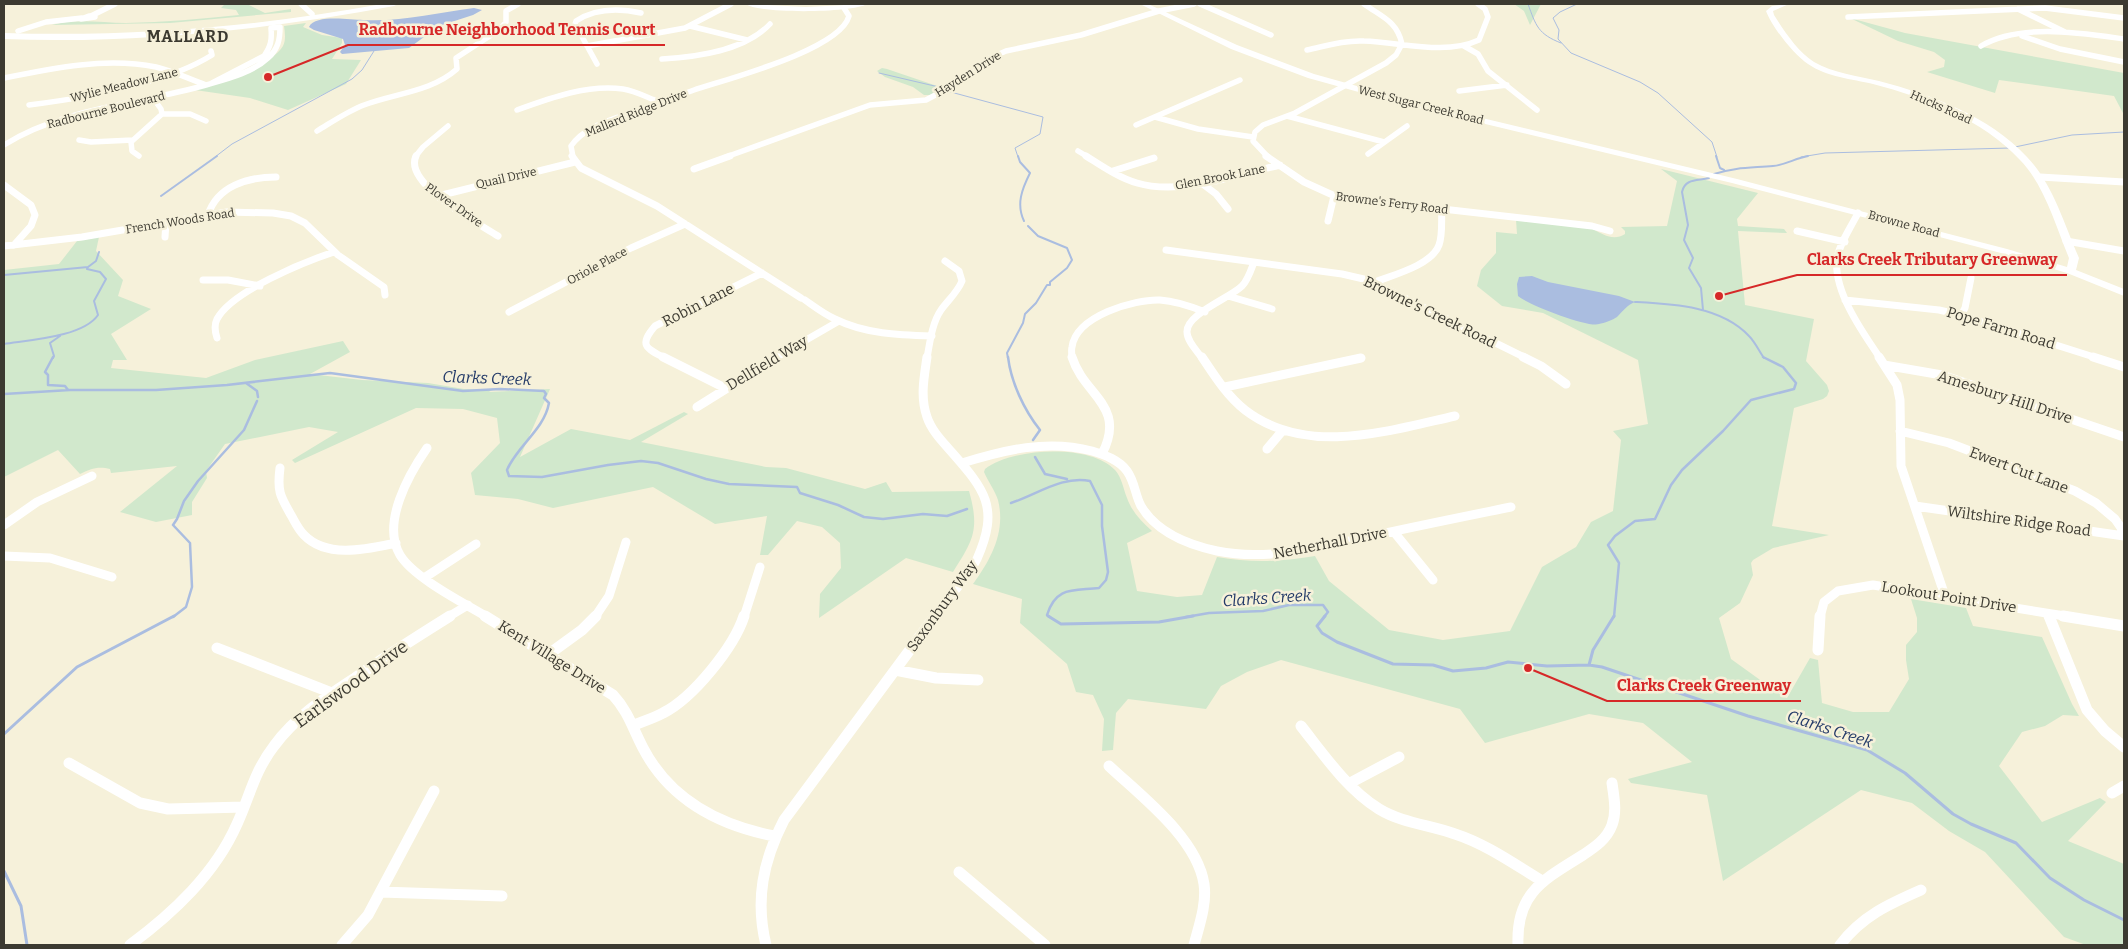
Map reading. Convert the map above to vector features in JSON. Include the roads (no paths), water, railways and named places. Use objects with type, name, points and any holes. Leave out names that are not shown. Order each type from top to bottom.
[{"type":"main road","points":[[4,30],[94,32],[167,30],[312,14],[372,4]]},
{"type":"main road","points":[[329,16],[387,4]]},
{"type":"main road","points":[[4,36],[136,36],[202,31],[276,24],[394,4]]},
{"type":"main road","points":[[749,4],[798,10],[844,8],[864,4]]},
{"type":"main road","name":"West Sugar Creek Road","points":[[1143,4],[1262,59],[1303,74],[1345,86],[1709,175]]},
{"type":"main road","name":"Hucks Road","points":[[1786,4],[1771,9],[1770,16],[1800,55],[1809,62],[1828,70],[1900,89],[1934,101],[1975,121],[2014,148],[2040,177],[2074,258],[2071,271]]},
{"type":"main road","name":"Browne Road","points":[[1709,175],[2004,251],[2071,271],[2124,293]]},
{"type":"street","points":[[91,16],[91,14],[108,4]]},
{"type":"street","points":[[18,31],[46,22],[91,16],[115,4]]},
{"type":"street","points":[[301,4],[312,14]]},
{"type":"street","points":[[317,131],[363,106],[413,92],[453,73],[458,66],[456,58],[500,30],[507,20],[506,11],[518,4]]},
{"type":"street","points":[[587,46],[668,32],[690,26],[731,4]]},
{"type":"street","name":"Hayden Drive","points":[[694,169],[870,106],[886,102],[914,102],[930,98],[956,84],[990,58],[1006,51],[1081,35],[1159,11],[1194,4]]},
{"type":"street","points":[[1200,4],[1271,35]]},
{"type":"street","points":[[1155,117],[1198,129],[1253,137],[1255,132],[1263,125],[1287,116],[1345,86],[1392,59],[1399,51],[1402,44],[1401,35],[1395,26],[1364,4]]},
{"type":"street","points":[[1307,50],[1352,40],[1464,46],[1479,40],[1488,19],[1487,12],[1478,4]]},
{"type":"street","points":[[2007,4],[2066,32]]},
{"type":"street","name":"Mallard Ridge Drive","points":[[575,162],[571,155],[571,146],[582,134],[595,126],[815,48],[847,24],[850,16],[844,8]]},
{"type":"street","points":[[1848,17],[2018,8],[2058,8],[2124,18]]},
{"type":"street","points":[[597,64],[575,24],[580,18],[610,10],[627,10],[641,13]]},
{"type":"street","name":"Radbourne Boulevard","points":[[4,145],[24,134],[55,122],[153,98],[209,84],[224,80],[246,71],[274,52],[280,41],[280,27],[276,24],[271,28],[272,42],[262,57],[209,84]]},
{"type":"street","points":[[662,59],[696,56],[747,40],[763,33],[770,24]]},
{"type":"street","points":[[690,26],[747,40]]},
{"type":"street","points":[[1982,46],[1993,39],[2066,32],[2124,39]]},
{"type":"street","points":[[2019,35],[2041,45],[2060,50],[2124,62],[2120,71]]},
{"type":"street","points":[[1464,46],[1478,54],[1486,68],[1537,110]]},
{"type":"street","name":"Wylie Meadow Lane","points":[[29,105],[80,96],[174,73],[206,59],[212,55],[211,51]]},
{"type":"street","points":[[4,78],[56,68],[104,64],[146,66],[209,84]]},
{"type":"street","points":[[1136,125],[1240,80]]},
{"type":"street","points":[[1459,91],[1507,85]]},
{"type":"street","points":[[517,110],[570,95],[604,88],[624,89],[660,102]]},
{"type":"street","points":[[153,98],[161,109],[162,114]]},
{"type":"street","points":[[162,114],[190,114],[200,116],[206,121]]},
{"type":"street","points":[[139,156],[130,148],[133,140],[156,122],[162,114]]},
{"type":"street","points":[[1287,116],[1384,142]]},
{"type":"street","name":"Plover Drive","points":[[448,126],[419,151],[413,162],[414,173],[418,179],[438,196],[498,236]]},
{"type":"street","points":[[1368,154],[1407,126]]},
{"type":"street","name":"Browne's Ferry Road","points":[[1253,137],[1257,148],[1280,165],[1314,189],[1334,196],[1592,226],[1610,231]]},
{"type":"street","points":[[79,140],[91,142],[133,140]]},
{"type":"street","name":"Glen Brook Lane","points":[[1078,151],[1132,181],[1150,187],[1177,187],[1280,165]]},
{"type":"street","points":[[1113,171],[1154,158]]},
{"type":"street","points":[[575,162],[581,168],[638,195],[839,321],[874,332],[932,336]]},
{"type":"street","name":"Quail Drive","points":[[438,196],[493,180],[575,162]]},
{"type":"street","points":[[208,214],[212,202],[227,190],[252,180],[276,177]]},
{"type":"street","points":[[2040,177],[2124,182]]},
{"type":"street","points":[[1200,182],[1216,194],[1228,209]]},
{"type":"street","points":[[4,185],[30,205],[35,215],[31,226],[14,245]]},
{"type":"street","points":[[1328,221],[1334,196]]},
{"type":"street","points":[[1375,282],[1421,262],[1432,255],[1439,242],[1442,209]]},
{"type":"street","name":"French Woods Road","points":[[4,246],[82,237],[208,214],[253,211],[291,216],[305,223],[334,252],[384,287],[385,295]]},
{"type":"street","points":[[1858,213],[1837,259],[1837,274],[1845,300],[1897,385],[1901,466],[1945,596]]},
{"type":"street","points":[[165,237],[166,222]]},
{"type":"street","name":"Oriole Place","points":[[509,312],[631,248],[685,224]]},
{"type":"street","points":[[1796,231],[1845,242]]},
{"type":"street","points":[[2066,241],[2124,251]]},
{"type":"street","name":"Browne's Creek Road","points":[[1166,250],[1342,274],[1375,282],[1534,363],[1566,384]]},
{"type":"street","points":[[217,338],[214,328],[223,311],[235,301],[298,265],[334,252]]},
{"type":"street","name":"Saxonbury Way","points":[[764,945],[760,922],[759,892],[763,870],[774,836],[976,561],[983,548],[988,530],[989,516],[986,501],[978,483],[933,429],[924,410],[922,395],[932,336],[938,314],[959,289],[962,281],[959,271],[945,261]]},
{"type":"street","points":[[1254,262],[1244,283],[1190,324],[1187,335],[1240,406],[1250,414],[1283,430],[1323,437],[1355,437],[1455,416]]},
{"type":"street","name":"Robin Lane","points":[[725,388],[650,351],[645,345],[645,338],[655,326],[762,273]]},
{"type":"street","points":[[1960,315],[1965,308],[1971,278]]},
{"type":"street","points":[[203,280],[228,280],[260,286]]},
{"type":"street","points":[[1228,296],[1272,309]]},
{"type":"street","name":"Pope Farm Road","points":[[1845,300],[1940,310],[2124,367]]},
{"type":"street","points":[[1102,454],[1112,434],[1111,418],[1072,359],[1070,348],[1076,334],[1098,316],[1138,301],[1173,302],[1205,312]]},
{"type":"street","name":"Dellfield Way","points":[[697,407],[725,388],[839,321]]},
{"type":"street","points":[[1225,387],[1361,358]]},
{"type":"street","name":"Amesbury Hill Drive","points":[[1884,365],[1942,375],[2124,438]]},
{"type":"street","points":[[1267,449],[1283,430]]},
{"type":"street","name":"Ewert Cut Lane","points":[[1900,431],[1949,443],[2075,491],[2096,503],[2115,519],[2124,532]]},
{"type":"street","name":"Netherhall Drive","points":[[962,463],[1004,450],[1039,445],[1069,446],[1102,454],[1112,458],[1126,470],[1140,504],[1154,522],[1181,539],[1212,549],[1247,555],[1278,555],[1511,507]]},
{"type":"street","name":"Kent Village Drive","points":[[427,448],[411,470],[401,490],[396,514],[396,542],[404,561],[424,578],[613,695],[628,711],[642,747],[654,768],[668,786],[686,802],[720,822],[742,830],[774,836]]},
{"type":"street","points":[[280,468],[277,482],[278,492],[307,539],[326,547],[345,550],[374,548],[396,542]]},
{"type":"street","points":[[4,525],[37,502],[92,476]]},
{"type":"street","name":"Wiltshire Ridge Road","points":[[1915,506],[2124,536]]},
{"type":"street","points":[[1394,532],[1433,580]]},
{"type":"street","points":[[549,654],[579,633],[602,610],[615,584],[626,542]]},
{"type":"street","points":[[424,578],[476,544]]},
{"type":"street","points":[[4,556],[50,558],[112,576]]},
{"type":"street","points":[[634,725],[664,713],[688,696],[725,653],[739,631],[760,567]]},
{"type":"street","name":"Lookout Point Drive","points":[[1818,650],[1820,617],[1824,602],[1838,591],[1856,586],[1873,585],[2124,626]]},
{"type":"street","name":"Earlswood Drive","points":[[130,945],[157,924],[184,899],[227,846],[261,766],[275,744],[296,721],[332,693],[468,605]]},
{"type":"street","points":[[2048,614],[2087,710],[2105,731],[2124,747]]},
{"type":"street","points":[[217,648],[332,693]]},
{"type":"street","points":[[895,670],[929,679],[950,681],[978,680]]},
{"type":"street","points":[[1301,726],[1350,783],[1371,802],[1389,814],[1466,838],[1503,857],[1542,882]]},
{"type":"street","points":[[1350,783],[1398,757]]},
{"type":"street","points":[[70,763],[140,803],[168,809],[244,807]]},
{"type":"street","points":[[1108,766],[1181,837],[1200,867],[1204,883],[1204,899],[1194,945]]},
{"type":"street","points":[[1518,945],[1517,928],[1520,912],[1526,898],[1542,882],[1598,844],[1607,835],[1613,824],[1612,783]]},
{"type":"street","points":[[2112,793],[2124,786]]},
{"type":"street","points":[[342,945],[368,915],[434,791]]},
{"type":"street","points":[[959,872],[1045,945]]},
{"type":"street","points":[[1840,945],[1852,929],[1866,916],[1921,890]]},
{"type":"street","points":[[381,892],[502,896]]},
{"type":"water","points":[[474,8],[482,10],[473,15],[439,26],[409,48],[342,54],[340,52],[345,45],[343,39],[309,27],[318,20],[325,19],[391,20]]},
{"type":"water","points":[[1532,276],[1548,282],[1619,296],[1635,302],[1627,306],[1617,317],[1599,324],[1571,319],[1518,296],[1517,284],[1519,277]]},
{"type":"waterway","points":[[1528,4],[1533,18],[1543,33],[1561,43]]},
{"type":"waterway","points":[[1577,4],[1560,12],[1553,18],[1559,30],[1558,39],[1571,53],[1640,82],[1658,93],[1712,142],[1717,157]]},
{"type":"waterway","points":[[215,157],[232,144],[352,79],[362,70],[374,51]]},
{"type":"waterway","points":[[879,73],[943,88]]},
{"type":"waterway","points":[[947,91],[1043,117],[1040,134],[1015,148],[1018,157]]},
{"type":"waterway","points":[[2015,147],[2072,135],[2124,132]]},
{"type":"waterway","points":[[1801,157],[1825,153],[2010,148]]},
{"type":"waterway","points":[[161,196],[217,156]]},
{"type":"waterway","points":[[1018,156],[1020,162],[1030,173],[1020,203],[1024,221]]},
{"type":"waterway","points":[[1716,156],[1720,168],[1724,170]]},
{"type":"waterway","points":[[1714,174],[1737,169],[1777,165],[1808,156]]},
{"type":"waterway","points":[[1703,310],[1701,288],[1689,268],[1693,258],[1684,240],[1688,225],[1682,192],[1689,182],[1709,178]]},
{"type":"waterway","points":[[1008,358],[1007,353],[1023,323],[1025,314],[1036,303],[1047,285],[1050,285],[1050,282],[1067,268],[1072,260],[1067,248],[1038,236],[1028,226]]},
{"type":"waterway","points":[[88,267],[96,261],[99,252]]},
{"type":"waterway","name":"Clarks Creek","points":[[4,275],[88,267]]},
{"type":"waterway","name":"Clarks Creek","points":[[4,344],[68,333],[91,322],[98,315],[94,301],[106,279],[100,272],[87,269],[88,267]]},
{"type":"waterway","points":[[1635,302],[1696,308],[1725,318],[1749,336],[1764,357]]},
{"type":"waterway","name":"Clarks Creek","points":[[53,358],[50,343],[60,336]]},
{"type":"waterway","name":"Clarks Creek","points":[[53,357],[45,372],[48,375],[48,385],[65,386],[68,390]]},
{"type":"waterway","points":[[1008,357],[1019,395],[1040,430],[1033,440]]},
{"type":"waterway","points":[[1614,617],[1619,563],[1608,545],[1615,536],[1635,521],[1655,519],[1671,485],[1682,470],[1723,431],[1751,400],[1794,389],[1796,383],[1783,367],[1764,357]]},
{"type":"waterway","name":"Clarks Creek","points":[[4,394],[70,390],[156,390],[227,385],[330,373],[463,391],[500,389],[544,391],[546,394],[544,398],[549,403],[546,413],[536,430],[511,461],[507,470],[509,476],[542,477],[641,461],[658,463],[706,479],[729,484],[797,487],[800,493],[838,505],[864,517],[883,519],[923,514],[947,516],[967,509]]},
{"type":"waterway","points":[[246,383],[257,391],[258,397]]},
{"type":"waterway","points":[[173,617],[186,607],[192,587],[190,543],[173,525],[184,501],[198,481],[244,430],[257,401]]},
{"type":"waterway","points":[[1035,457],[1045,474],[1067,479]]},
{"type":"waterway","name":"Clarks Creek","points":[[1011,503],[1060,483],[1080,480],[1090,481],[1102,505],[1102,526],[1108,572],[1106,580],[1099,588],[1073,590],[1061,595],[1055,599],[1051,606],[1047,615],[1050,617]]},
{"type":"waterway","name":"Clarks Creek","points":[[1186,617],[1209,613],[1263,611],[1289,605],[1323,605],[1328,612],[1324,617]]},
{"type":"waterway","points":[[4,734],[77,667],[174,616]]},
{"type":"waterway","name":"Clarks Creek","points":[[1048,616],[1061,624],[1159,622],[1193,616]]},
{"type":"waterway","name":"Clarks Creek","points":[[1325,616],[1317,626],[1322,633],[1337,642],[1393,664],[1433,665],[1453,671],[1486,668],[1508,662],[1547,666],[1589,665]]},
{"type":"waterway","points":[[1589,665],[1593,650],[1614,616]]},
{"type":"waterway","name":"Clarks Creek","points":[[1589,665],[1602,667],[1748,716],[1867,750],[1905,773],[1953,814],[1971,824],[2016,843],[2050,878],[2084,900],[2124,920]]},
{"type":"waterway","points":[[4,871],[21,906],[27,945]]},
{"type":"place","name":"Radbourne Neighborhood Tennis Court","points":[[268,77]]},
{"type":"place","name":"Clarks Creek Tributary Greenway","points":[[1719,296]]},
{"type":"place","name":"Clarks Creek Greenway","points":[[1528,668]]},
{"type":"district","name":"MALLARD","points":[[188,36]]}]
